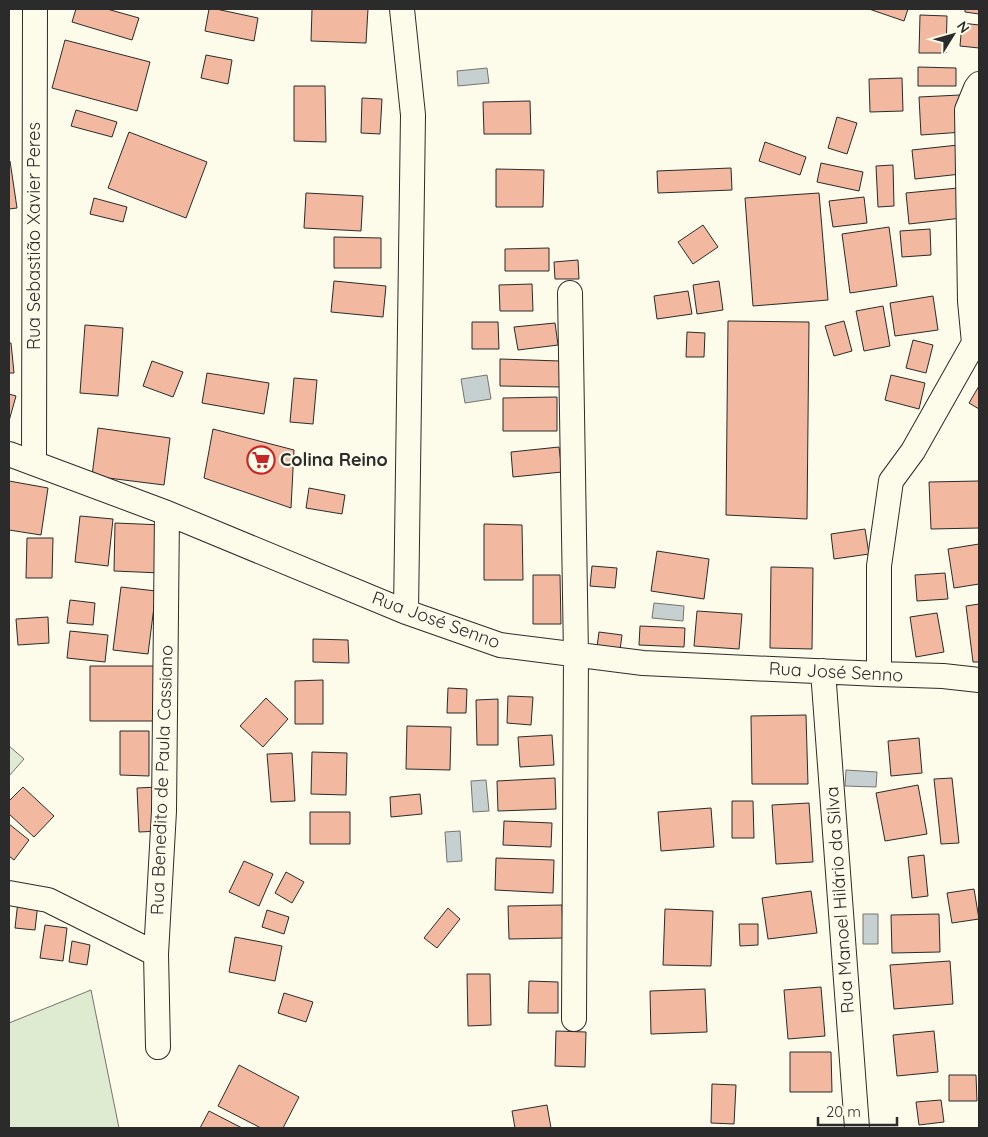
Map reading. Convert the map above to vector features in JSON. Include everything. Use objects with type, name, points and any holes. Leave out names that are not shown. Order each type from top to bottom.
[{"type":"street","name":"Rua Sebastião Xavier Peres","points":[[34,463],[35,9]]},
{"type":"street","points":[[402,9],[413,115],[406,612]]},
{"type":"street","points":[[879,674],[879,566],[891,481],[912,451],[977,343],[970,301],[967,110],[979,84]]},
{"type":"street","points":[[570,294],[576,655],[574,1019]]},
{"type":"street","name":"Rua José Senno","points":[[9,454],[167,513],[406,612],[500,645],[643,663],[943,676],[979,680]]},
{"type":"street","name":"Rua Benedito de Paula Cassiano","points":[[158,1047],[156,954],[164,812],[167,513]]},
{"type":"street","name":"Rua Manoel Hilário da Silva","points":[[824,671],[857,1128]]},
{"type":"street","points":[[9,893],[48,900],[156,954]]},
{"type":"green space","points":[[9,746],[24,759],[9,776]]},
{"type":"green space","points":[[91,990],[119,1128],[9,1128],[9,1023]]},
{"type":"shaded area","points":[[487,68],[489,83],[458,86],[457,71]]},
{"type":"shaded area","points":[[487,375],[491,399],[465,403],[461,379]]},
{"type":"shaded area","points":[[654,603],[684,606],[683,621],[652,618]]},
{"type":"shaded area","points":[[846,770],[877,772],[876,787],[845,786]]},
{"type":"shaded area","points":[[486,780],[489,811],[473,812],[471,781]]},
{"type":"shaded area","points":[[460,831],[462,861],[447,862],[445,832]]},
{"type":"shaded area","points":[[863,914],[878,914],[878,944],[863,944]]},
{"type":"building","points":[[76,9],[107,9],[139,18],[132,40],[72,22]]},
{"type":"building","points":[[209,9],[258,18],[254,41],[205,31]]},
{"type":"building","points":[[312,9],[368,9],[366,43],[311,41]]},
{"type":"building","points":[[869,9],[908,9],[904,21]]},
{"type":"building","points":[[965,9],[979,9],[979,14],[965,12]]},
{"type":"building","points":[[920,15],[947,16],[946,53],[919,53]]},
{"type":"building","points":[[962,23],[979,25],[979,48],[960,46]]},
{"type":"building","points":[[65,40],[150,62],[137,111],[52,88]]},
{"type":"building","points":[[206,55],[232,60],[228,84],[201,78]]},
{"type":"building","points":[[918,67],[956,68],[956,86],[918,86]]},
{"type":"building","points":[[902,78],[903,111],[870,112],[869,79]]},
{"type":"building","points":[[294,86],[325,86],[326,142],[294,141]]},
{"type":"building","points":[[960,95],[963,132],[921,135],[919,97]]},
{"type":"building","points":[[362,98],[382,99],[380,134],[361,133]]},
{"type":"building","points":[[530,101],[531,134],[484,134],[483,102]]},
{"type":"building","points":[[76,110],[117,122],[112,137],[71,126]]},
{"type":"building","points":[[837,117],[857,123],[847,154],[828,148]]},
{"type":"building","points":[[129,132],[207,162],[186,218],[108,188]]},
{"type":"building","points":[[765,142],[806,157],[800,175],[759,161]]},
{"type":"building","points":[[958,145],[961,174],[915,179],[912,150]]},
{"type":"building","points":[[9,161],[17,208],[9,209]]},
{"type":"building","points":[[821,163],[863,172],[859,191],[817,182]]},
{"type":"building","points":[[893,165],[894,206],[878,207],[876,166]]},
{"type":"building","points":[[731,168],[732,190],[658,193],[657,171]]},
{"type":"building","points":[[496,169],[544,170],[543,207],[496,207]]},
{"type":"building","points":[[958,188],[962,218],[909,224],[906,193]]},
{"type":"building","points":[[306,193],[363,196],[361,231],[304,228]]},
{"type":"building","points":[[819,193],[828,300],[753,306],[745,198]]},
{"type":"building","points":[[864,197],[867,223],[833,227],[829,201]]},
{"type":"building","points":[[94,198],[127,207],[123,222],[90,214]]},
{"type":"building","points":[[703,225],[718,247],[693,264],[678,242]]},
{"type":"building","points":[[889,227],[897,286],[850,293],[842,234]]},
{"type":"building","points":[[930,229],[931,255],[902,257],[900,231]]},
{"type":"building","points":[[334,237],[381,238],[381,268],[334,268]]},
{"type":"building","points":[[549,248],[549,271],[505,271],[505,249]]},
{"type":"building","points":[[578,260],[579,279],[555,279],[554,262]]},
{"type":"building","points":[[334,281],[386,286],[383,317],[331,312]]},
{"type":"building","points":[[719,281],[723,310],[697,314],[693,285]]},
{"type":"building","points":[[532,284],[533,311],[500,311],[499,285]]},
{"type":"building","points":[[688,291],[692,314],[657,319],[654,296]]},
{"type":"building","points":[[933,296],[938,330],[895,336],[890,303]]},
{"type":"building","points":[[883,306],[890,346],[864,351],[856,311]]},
{"type":"building","points":[[728,321],[809,322],[807,519],[726,515]]},
{"type":"building","points":[[844,321],[852,351],[834,356],[825,326]]},
{"type":"building","points":[[472,322],[498,322],[499,349],[472,349]]},
{"type":"building","points":[[555,323],[558,345],[518,350],[514,327]]},
{"type":"building","points":[[85,325],[123,328],[118,396],[80,393]]},
{"type":"building","points":[[687,332],[705,333],[704,357],[686,357]]},
{"type":"building","points":[[913,340],[933,345],[926,373],[906,368]]},
{"type":"building","points":[[9,343],[11,343],[14,373],[9,373]]},
{"type":"building","points":[[500,359],[560,361],[560,387],[500,386]]},
{"type":"building","points":[[152,361],[183,372],[173,397],[143,386]]},
{"type":"building","points":[[207,373],[269,383],[264,414],[202,403]]},
{"type":"building","points":[[891,375],[925,383],[919,409],[885,400]]},
{"type":"building","points":[[294,378],[317,380],[313,424],[290,422]]},
{"type":"building","points":[[979,386],[979,409],[969,403]]},
{"type":"building","points":[[9,394],[16,396],[9,421]]},
{"type":"building","points":[[557,397],[557,431],[503,431],[503,398]]},
{"type":"building","points":[[98,428],[170,438],[164,485],[92,476]]},
{"type":"building","points":[[213,429],[294,450],[291,508],[204,478]]},
{"type":"building","points":[[559,447],[562,472],[513,477],[511,452]]},
{"type":"building","points":[[9,481],[48,488],[41,535],[9,530]]},
{"type":"building","points":[[979,481],[979,528],[931,529],[929,482]]},
{"type":"building","points":[[309,488],[345,495],[342,514],[306,508]]},
{"type":"building","points":[[80,516],[113,519],[108,566],[75,562]]},
{"type":"building","points":[[115,523],[163,525],[161,573],[114,571]]},
{"type":"building","points":[[484,524],[522,525],[523,580],[484,580]]},
{"type":"building","points":[[865,529],[869,554],[834,559],[831,534]]},
{"type":"building","points":[[27,538],[53,538],[52,578],[26,578]]},
{"type":"building","points":[[979,544],[979,584],[954,588],[948,549]]},
{"type":"building","points":[[657,551],[709,559],[704,599],[651,591]]},
{"type":"building","points":[[592,566],[617,568],[615,588],[590,586]]},
{"type":"building","points":[[771,567],[813,568],[812,649],[770,648]]},
{"type":"building","points":[[945,573],[948,599],[917,601],[915,575]]},
{"type":"building","points":[[533,575],[560,575],[561,624],[533,624]]},
{"type":"building","points":[[121,587],[156,591],[148,654],[113,650]]},
{"type":"building","points":[[70,600],[95,603],[93,625],[67,623]]},
{"type":"building","points":[[979,604],[979,662],[973,662],[966,606]]},
{"type":"building","points":[[697,611],[742,614],[739,649],[694,646]]},
{"type":"building","points":[[937,613],[944,652],[916,657],[910,617]]},
{"type":"building","points":[[48,617],[49,643],[18,645],[16,619]]},
{"type":"building","points":[[640,626],[685,628],[684,647],[639,645]]},
{"type":"building","points":[[70,631],[108,635],[105,662],[67,658]]},
{"type":"building","points":[[599,632],[622,635],[620,650],[597,647]]},
{"type":"building","points":[[313,639],[348,640],[349,663],[313,662]]},
{"type":"building","points":[[90,666],[159,666],[159,721],[90,721]]},
{"type":"building","points":[[323,680],[323,724],[295,724],[295,681]]},
{"type":"building","points":[[448,688],[467,689],[466,713],[447,713]]},
{"type":"building","points":[[508,696],[533,697],[531,725],[507,723]]},
{"type":"building","points":[[266,698],[288,719],[263,747],[240,726]]},
{"type":"building","points":[[498,699],[498,745],[477,745],[476,700]]},
{"type":"building","points":[[806,715],[808,784],[752,784],[751,716]]},
{"type":"building","points":[[407,726],[451,727],[450,770],[406,769]]},
{"type":"building","points":[[120,731],[149,731],[149,776],[120,775]]},
{"type":"building","points":[[552,735],[554,765],[520,767],[518,737]]},
{"type":"building","points":[[919,738],[922,773],[891,776],[888,741]]},
{"type":"building","points":[[312,752],[347,753],[346,795],[311,794]]},
{"type":"building","points":[[292,753],[295,801],[271,802],[267,754]]},
{"type":"building","points":[[555,778],[556,809],[498,811],[497,781]]},
{"type":"building","points":[[952,778],[959,843],[941,844],[934,779]]},
{"type":"building","points":[[918,785],[927,834],[885,841],[876,793]]},
{"type":"building","points":[[23,787],[54,816],[34,837],[9,814],[9,801]]},
{"type":"building","points":[[159,787],[161,831],[139,832],[137,788]]},
{"type":"building","points":[[420,794],[422,814],[391,817],[390,797]]},
{"type":"building","points":[[732,801],[753,801],[754,838],[732,838]]},
{"type":"building","points":[[809,803],[813,862],[776,864],[772,805]]},
{"type":"building","points":[[711,808],[714,847],[661,851],[658,812]]},
{"type":"building","points":[[310,812],[350,812],[350,844],[310,844]]},
{"type":"building","points":[[504,821],[552,823],[551,847],[503,845]]},
{"type":"building","points":[[9,824],[29,840],[14,860],[9,856]]},
{"type":"building","points":[[924,855],[928,896],[912,898],[908,857]]},
{"type":"building","points":[[496,858],[554,860],[553,893],[495,890]]},
{"type":"building","points":[[244,861],[273,874],[259,906],[229,892]]},
{"type":"building","points":[[286,872],[304,882],[292,903],[275,893]]},
{"type":"building","points":[[974,889],[979,919],[952,923],[947,893]]},
{"type":"building","points":[[811,891],[817,933],[768,939],[762,898]]},
{"type":"building","points":[[18,901],[38,903],[35,930],[15,928]]},
{"type":"building","points":[[562,905],[563,938],[509,939],[508,906]]},
{"type":"building","points":[[448,908],[460,919],[437,948],[424,938]]},
{"type":"building","points":[[665,909],[713,911],[711,966],[663,965]]},
{"type":"building","points":[[267,910],[289,917],[284,934],[262,927]]},
{"type":"building","points":[[939,914],[940,952],[892,953],[891,915]]},
{"type":"building","points":[[739,924],[758,924],[758,945],[740,946]]},
{"type":"building","points":[[45,925],[67,928],[63,961],[40,958]]},
{"type":"building","points":[[235,937],[282,946],[275,981],[229,972]]},
{"type":"building","points":[[72,941],[90,945],[87,965],[69,962]]},
{"type":"building","points":[[950,961],[953,1004],[894,1009],[890,965]]},
{"type":"building","points":[[467,974],[490,974],[491,1025],[468,1026]]},
{"type":"building","points":[[529,981],[558,982],[558,1013],[528,1013]]},
{"type":"building","points":[[821,987],[825,1036],[788,1039],[784,990]]},
{"type":"building","points":[[705,989],[707,1032],[651,1034],[650,991]]},
{"type":"building","points":[[284,993],[313,1002],[306,1022],[278,1013]]},
{"type":"building","points":[[556,1031],[586,1032],[585,1067],[555,1066]]},
{"type":"building","points":[[934,1031],[938,1072],[897,1076],[893,1035]]},
{"type":"building","points":[[790,1052],[831,1052],[832,1092],[790,1092]]},
{"type":"building","points":[[239,1065],[299,1097],[283,1128],[261,1128],[218,1106]]},
{"type":"building","points":[[949,1075],[976,1075],[977,1101],[949,1101]]},
{"type":"building","points":[[712,1084],[736,1085],[734,1124],[711,1123]]},
{"type":"building","points":[[941,1100],[944,1122],[919,1125],[916,1102]]},
{"type":"building","points":[[547,1105],[551,1128],[515,1128],[512,1111]]},
{"type":"building","points":[[209,1111],[242,1128],[200,1128]]},
{"type":"place","name":"Colina Reino","points":[[261,460]]}]
